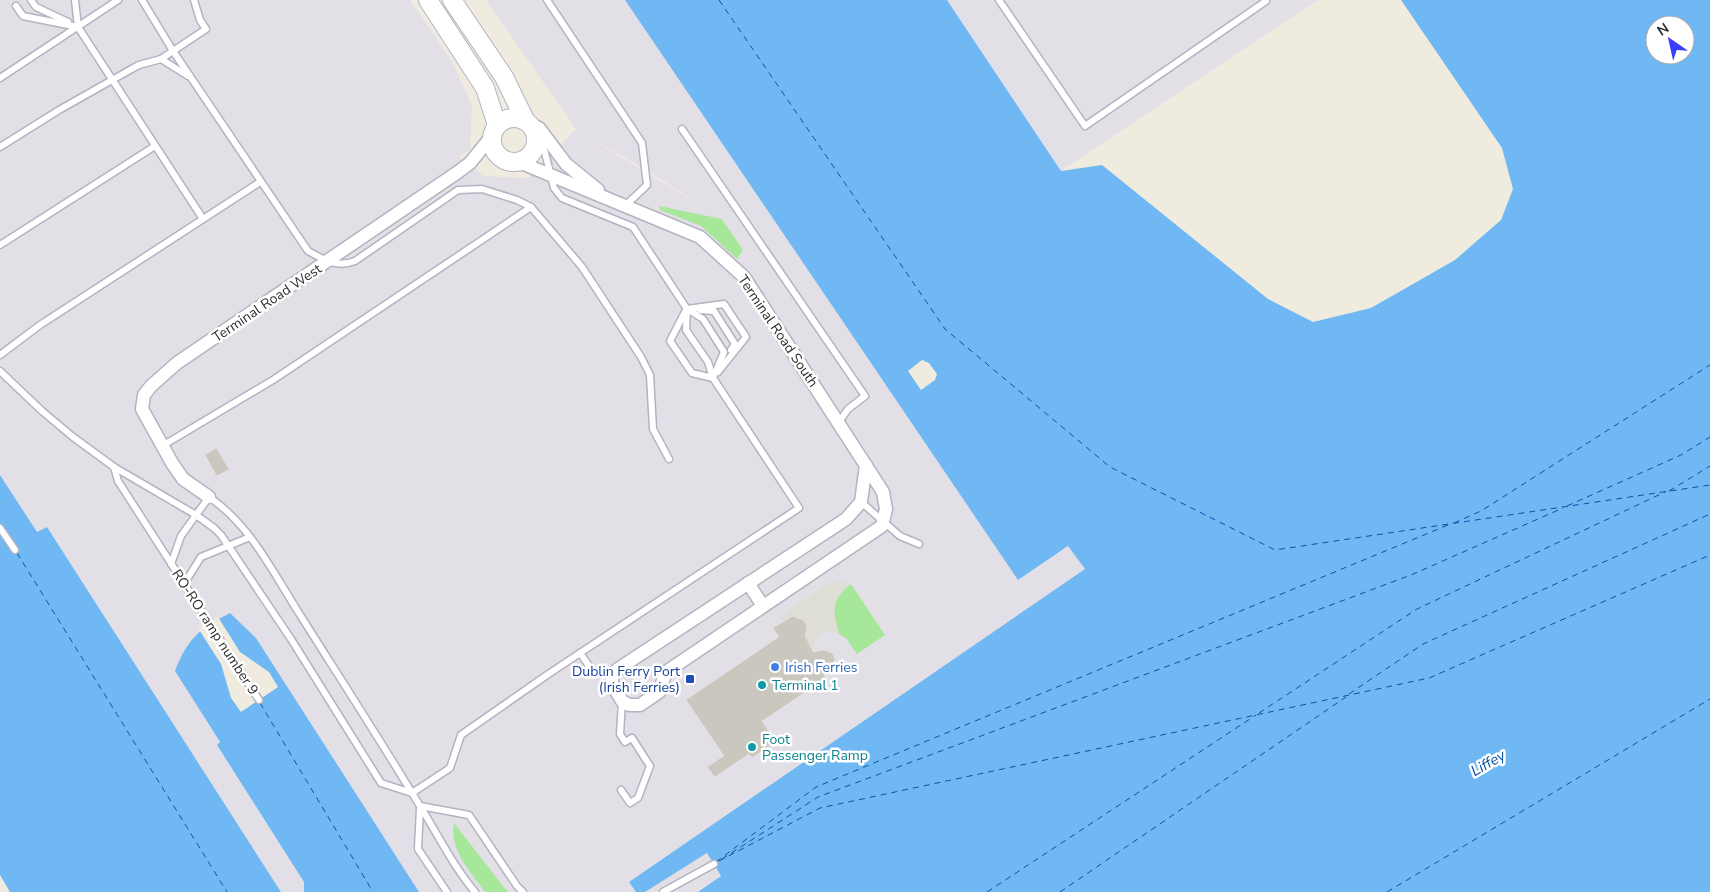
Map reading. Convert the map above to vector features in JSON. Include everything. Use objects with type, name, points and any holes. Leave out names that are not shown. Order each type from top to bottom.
[{"type":"street","points":[[428,0],[485,88],[494,130],[491,144],[498,156],[511,162],[519,162],[530,155],[534,149],[531,127],[510,117],[494,130]]},
{"type":"street","name":"Terminal Road South","points":[[452,0],[504,77],[531,127],[540,128],[566,164],[610,200]]},
{"type":"street","name":"Terminal Road West","points":[[209,497],[183,479],[142,409],[144,395],[163,374],[470,163],[494,130]]},
{"type":"street","name":"Terminal Road South","points":[[519,162],[700,237],[744,277],[884,492],[886,509],[883,521]]},
{"type":"street","points":[[866,465],[861,502],[846,519],[618,669],[612,675],[612,684],[622,701],[629,705],[640,705],[660,692],[666,672],[882,526],[883,521]]},
{"type":"street","points":[[748,583],[763,606]]},
{"type":"lane","points":[[31,0],[36,7],[78,27]]},
{"type":"lane","points":[[75,0],[78,27],[203,219]]},
{"type":"lane","points":[[0,78],[118,0]]},
{"type":"lane","points":[[142,0],[191,78],[308,251],[328,262],[347,264],[355,261],[458,190],[482,189],[517,200],[531,207],[582,268],[641,357],[650,375],[653,429],[669,459]]},
{"type":"lane","points":[[0,147],[113,79],[139,65],[161,59],[206,29],[200,20],[194,0]]},
{"type":"lane","points":[[547,0],[642,143],[647,185],[626,205]]},
{"type":"lane","points":[[999,0],[1085,126],[1265,0]]},
{"type":"lane","points":[[16,6],[23,16],[78,27]]},
{"type":"lane","points":[[161,59],[191,78]]},
{"type":"lane","points":[[531,127],[544,149],[554,188],[562,198],[633,227],[687,308],[703,319],[724,352],[713,378]]},
{"type":"lane","points":[[682,129],[865,396],[848,409],[839,422]]},
{"type":"lane","points":[[0,245],[155,146]]},
{"type":"lane","points":[[0,355],[40,325],[260,182]]},
{"type":"lane","points":[[162,446],[273,380],[531,207]]},
{"type":"lane","points":[[687,308],[724,304],[746,337],[713,378]]},
{"type":"lane","points":[[687,308],[714,311],[735,344],[713,378]]},
{"type":"lane","points":[[412,793],[450,768],[461,735],[580,653],[799,508],[713,378],[708,362],[686,330],[687,308]]},
{"type":"lane","points":[[687,308],[670,341],[692,373],[713,378]]},
{"type":"lane","points":[[0,372],[42,411],[114,467],[196,515],[214,528],[229,546],[381,783],[412,793]]},
{"type":"lane","name":"RO-RO ramp number 9","points":[[114,467],[118,481],[259,700]]},
{"type":"lane","points":[[171,564],[178,543],[209,497],[236,520],[250,537],[412,793],[437,836],[475,892]]},
{"type":"lane","points":[[861,502],[900,536],[919,544]]},
{"type":"lane","points":[[0,528],[15,550]]},
{"type":"lane","points":[[184,584],[201,557],[250,537]]},
{"type":"lane","points":[[580,653],[592,670],[612,675]]},
{"type":"lane","points":[[620,790],[630,803],[638,798],[650,766],[632,738],[625,742],[620,734],[622,701]]},
{"type":"lane","points":[[420,806],[469,815],[523,892]]},
{"type":"lane","points":[[420,806],[418,849],[447,892]]},
{"type":"lane","points":[[664,892],[714,864]]},
{"type":"shaded area","name":"Terminal 1","points":[[0,0],[410,0],[452,61],[472,106],[470,150],[458,156],[484,176],[529,178],[576,129],[486,0],[625,0],[1018,580],[1069,546],[1085,569],[629,882],[636,892],[419,892],[256,638],[230,613],[200,631],[189,642],[175,671],[220,743],[217,745],[304,882],[304,892],[281,892],[47,527],[37,533],[0,475]],"holes":[[[601,144],[659,178],[703,207]]]},
{"type":"shaded area","points":[[947,0],[1318,0],[1061,171]]},
{"type":"shaded area","points":[[848,581],[851,584],[842,591],[835,602],[834,613],[839,634],[824,631],[816,639],[811,650],[804,636],[806,626],[803,621],[793,617],[785,620],[779,616],[828,583]]},
{"type":"shaded area","points":[[707,853],[721,877],[698,892],[645,892]]},
{"type":"green space","points":[[659,206],[722,219],[743,250],[737,259],[701,226],[660,210]]},
{"type":"green space","points":[[851,584],[885,635],[857,654],[846,638],[839,634],[835,619],[836,601],[839,595]]},
{"type":"green space","points":[[454,823],[508,892],[485,892],[462,860],[453,833]]},
{"type":"water","name":"Liffey","points":[[625,0],[947,0],[1061,171],[1102,165],[1268,299],[1313,322],[1371,308],[1455,260],[1501,220],[1513,189],[1502,148],[1401,0],[1710,0],[1710,892],[698,892],[721,876],[707,853],[645,892],[636,892],[629,882],[1085,569],[1068,546],[1018,580]]},
{"type":"water","points":[[0,475],[37,532],[47,527],[281,892],[10,892],[0,875]]},
{"type":"water","points":[[230,613],[256,638],[419,892],[304,892],[304,882],[217,745],[220,742],[175,671],[190,642],[210,624]]},
{"type":"pier","points":[[922,360],[929,363],[937,374],[935,380],[921,390],[908,371]]},
{"type":"pier","points":[[218,617],[240,652],[269,672],[278,687],[241,712],[231,698],[221,664],[198,628]]},
{"type":"building","points":[[216,449],[228,469],[217,475],[206,455]]},
{"type":"building","name":"Terminal 1","points":[[793,617],[803,621],[806,626],[804,636],[813,653],[825,651],[832,654],[834,659],[832,664],[822,672],[825,678],[761,721],[775,742],[752,757],[749,753],[715,776],[708,767],[725,756],[687,700],[780,637],[774,628]]},
{"type":"ferry route","points":[[719,0],[945,329],[1110,467],[1275,550],[1710,485]]},
{"type":"ferry route","points":[[1454,523],[1481,511],[1710,365]]},
{"type":"ferry route","points":[[1567,506],[1681,455],[1710,437]]},
{"type":"ferry route","points":[[1669,491],[1710,466]]},
{"type":"ferry route","points":[[1259,713],[1417,609],[1665,492]]},
{"type":"ferry route","points":[[722,859],[818,797],[1411,575],[1563,508]]},
{"type":"ferry route","points":[[1349,694],[1423,644],[1710,514]]},
{"type":"ferry route","points":[[716,862],[816,787],[1448,525]]},
{"type":"ferry route","points":[[17,553],[227,892]]},
{"type":"ferry route","points":[[719,861],[820,808],[1429,678],[1710,555]]},
{"type":"ferry route","points":[[1060,892],[1346,697]]},
{"type":"ferry route","points":[[1387,892],[1710,699]]},
{"type":"ferry route","points":[[260,703],[373,892]]},
{"type":"ferry route","points":[[987,892],[1256,715]]},
{"type":"place","name":"Irish Ferries","points":[[775,667]]},
{"type":"place","name":"Dublin Ferry Port (Irish Ferries)","points":[[690,679]]},
{"type":"place","name":"Terminal 1","points":[[762,685]]},
{"type":"place","name":"Foot Passenger Ramp","points":[[752,747]]}]
